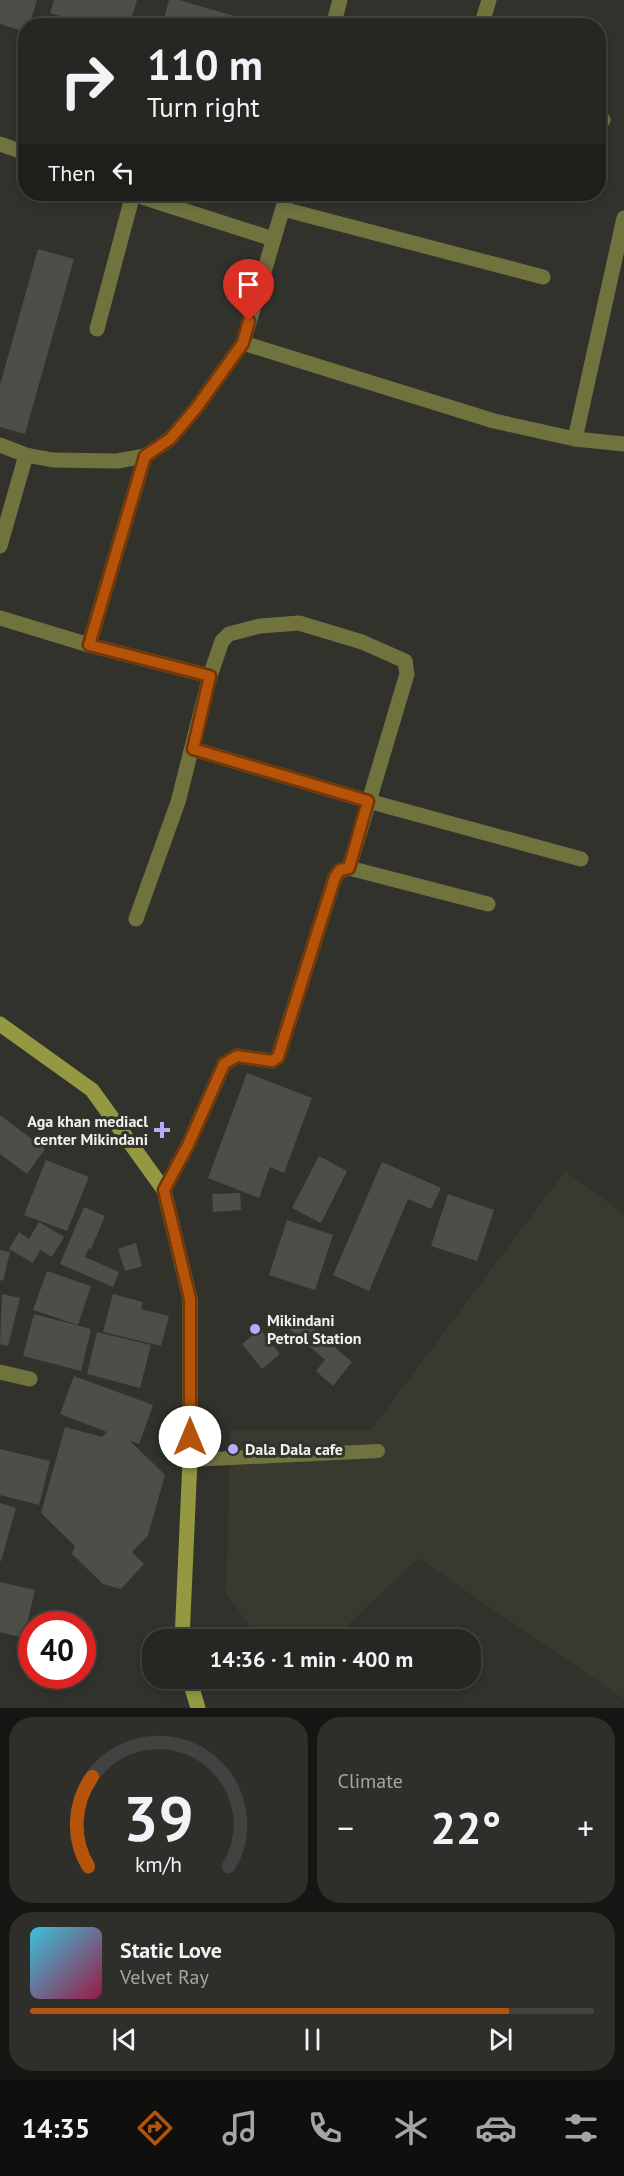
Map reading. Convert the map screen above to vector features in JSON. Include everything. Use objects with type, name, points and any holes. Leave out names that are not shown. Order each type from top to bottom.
[{"type":"street","points":[[335,18],[340,0]]},
{"type":"street","points":[[483,18],[489,0]]},
{"type":"street","points":[[0,144],[18,150]]},
{"type":"street","points":[[97,329],[131,201]]},
{"type":"street","points":[[155,201],[273,239]]},
{"type":"street","points":[[0,445],[26,455],[77,462],[117,461],[145,456],[177,431],[243,343],[285,201],[543,277]]},
{"type":"street","points":[[575,439],[624,218]]},
{"type":"street","points":[[243,343],[494,421],[575,439],[624,444]]},
{"type":"street","points":[[0,546],[26,455]]},
{"type":"street","points":[[89,645],[145,456]]},
{"type":"street","points":[[0,618],[89,645],[210,676]]},
{"type":"street","points":[[136,919],[178,802],[210,676],[222,641],[229,634],[280,624],[299,623],[362,642],[405,661],[407,674],[349,868]]},
{"type":"street","points":[[193,749],[368,801],[581,859]]},
{"type":"street","points":[[164,1190],[188,1145],[224,1064],[237,1056],[272,1061],[278,1057],[335,877],[340,870],[349,868],[488,904]]},
{"type":"street","points":[[0,1024],[92,1090],[164,1190],[190,1299],[190,1460],[182,1629]]},
{"type":"street","points":[[0,1372],[30,1379]]},
{"type":"street","points":[[192,1689],[198,1708]]},
{"type":"lane","points":[[190,1460],[378,1451]]},
{"type":"shaded area","points":[[565,1171],[624,1214],[624,1699],[418,1558],[343,1629],[252,1629],[226,1593],[231,1431],[371,1430]]},
{"type":"building","points":[[0,0],[37,0],[31,18],[18,18],[18,30],[0,24]]},
{"type":"building","points":[[54,0],[137,0],[131,18],[66,18],[50,13]]},
{"type":"building","points":[[169,0],[179,0],[238,17],[238,18],[164,18]]},
{"type":"building","points":[[38,249],[74,259],[25,434],[0,427],[0,385]]},
{"type":"building","points":[[247,1073],[312,1098],[284,1173],[270,1167],[259,1198],[208,1178]]},
{"type":"building","points":[[0,1115],[45,1149],[27,1174],[0,1154]]},
{"type":"building","points":[[319,1156],[347,1171],[321,1223],[292,1208]]},
{"type":"building","points":[[46,1160],[89,1177],[67,1231],[24,1215]]},
{"type":"building","points":[[382,1162],[441,1188],[431,1209],[408,1199],[369,1291],[333,1275]]},
{"type":"building","points":[[240,1193],[241,1210],[213,1212],[212,1194]]},
{"type":"building","points":[[448,1194],[494,1210],[477,1261],[431,1246]]},
{"type":"building","points":[[84,1207],[105,1216],[91,1249],[89,1248],[85,1257],[119,1272],[113,1287],[60,1264]]},
{"type":"building","points":[[287,1220],[333,1235],[315,1290],[269,1275]]},
{"type":"building","points":[[39,1222],[64,1237],[52,1257],[40,1250],[33,1263],[9,1249],[19,1232],[29,1239]]},
{"type":"building","points":[[136,1243],[142,1266],[125,1271],[118,1249]]},
{"type":"building","points":[[0,1250],[10,1252],[3,1281],[0,1280]]},
{"type":"building","points":[[47,1271],[91,1286],[78,1325],[33,1310]]},
{"type":"building","points":[[2,1294],[20,1298],[8,1346],[0,1344]]},
{"type":"building","points":[[113,1294],[143,1302],[141,1309],[169,1316],[161,1346],[103,1332]]},
{"type":"building","points":[[295,1313],[352,1362],[333,1386],[316,1371],[325,1360],[285,1325]]},
{"type":"building","points":[[34,1314],[91,1329],[81,1371],[23,1356]]},
{"type":"building","points":[[260,1329],[280,1354],[262,1369],[242,1344]]},
{"type":"building","points":[[97,1332],[151,1345],[140,1388],[87,1374]]},
{"type":"building","points":[[74,1376],[153,1405],[139,1444],[129,1440],[165,1475],[148,1535],[132,1552],[144,1564],[121,1589],[103,1584],[72,1554],[75,1546],[41,1513],[65,1427],[102,1437],[107,1432],[60,1414]]},
{"type":"building","points":[[0,1449],[50,1461],[39,1505],[0,1495]]},
{"type":"building","points":[[0,1503],[16,1508],[1,1561],[0,1561]]},
{"type":"building","points":[[0,1582],[35,1590],[30,1611],[18,1611],[18,1636],[0,1632]]},
{"type":"place","name":"Aga khan mediacl center Mikindani","points":[[162,1130]]},
{"type":"place","name":"Mikindani Petrol Station","points":[[255,1329]]},
{"type":"place","name":"Dala Dala cafe","points":[[233,1449]]},
{"type":"route","points":[[190,1437],[190,1299],[164,1190],[188,1145],[224,1064],[230,1058],[237,1056],[272,1061],[278,1057],[335,877],[340,870],[349,868],[368,801],[193,749],[210,676],[89,645],[145,456],[170,439],[197,407],[243,343],[249,321]]}]
